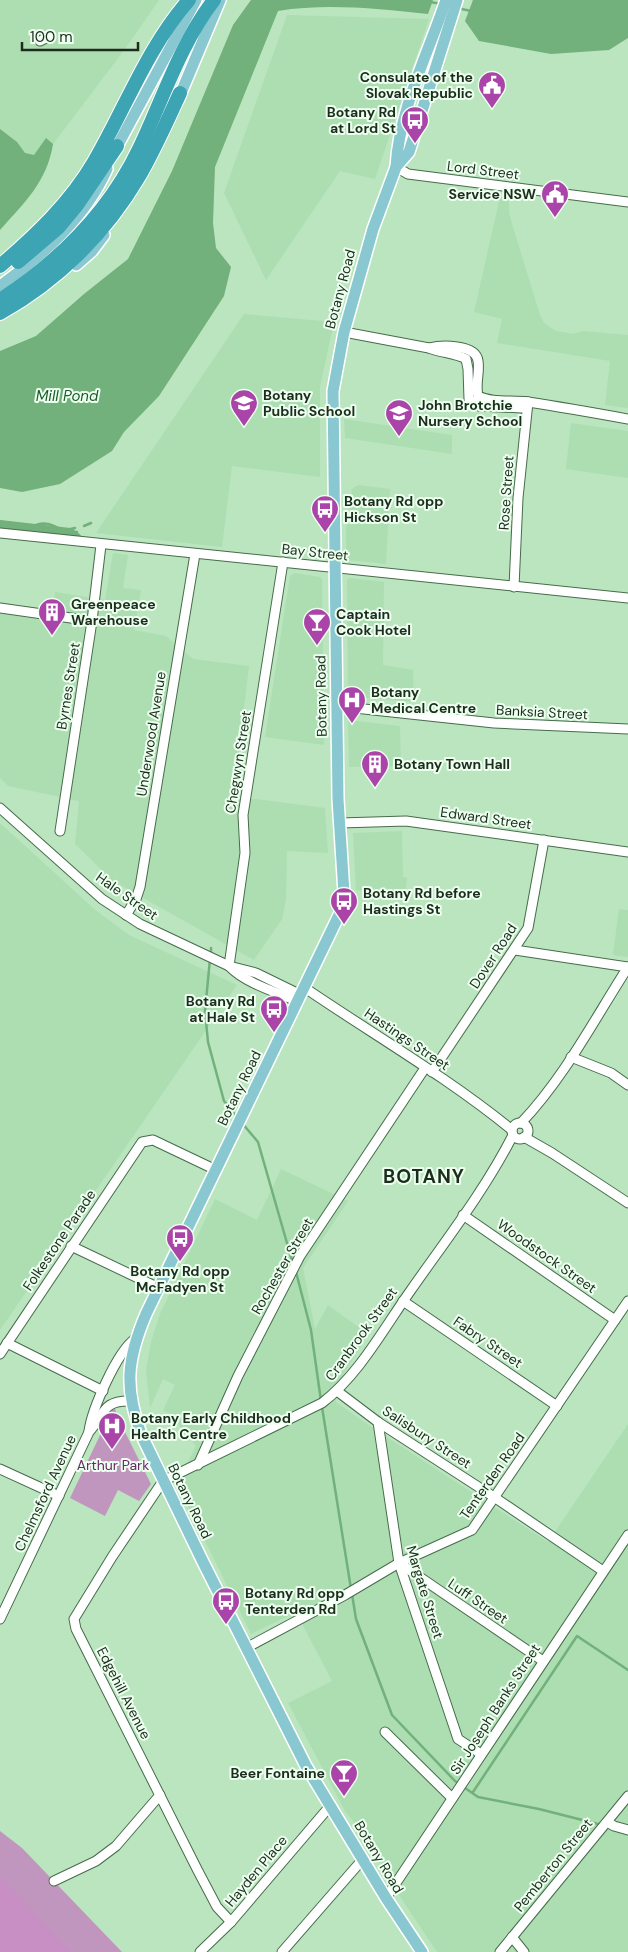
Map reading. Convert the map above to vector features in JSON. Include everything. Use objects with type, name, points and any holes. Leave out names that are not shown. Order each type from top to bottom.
[{"type":"highway","points":[[0,266],[37,234],[57,213],[94,163],[152,50],[166,28],[189,0]]},
{"type":"highway","points":[[0,300],[34,277],[78,237],[123,179],[138,151],[181,54],[214,0]]},
{"type":"highway","points":[[0,313],[59,272],[83,251],[101,229],[138,179],[180,92]]},
{"type":"highway","points":[[0,273],[12,267],[58,228],[77,205],[117,146]]},
{"type":"main road","points":[[0,286],[56,240],[83,210],[99,186],[117,146],[196,0]]},
{"type":"main road","points":[[0,320],[33,299],[92,251],[141,187],[168,132],[180,92],[220,0]]},
{"type":"main road","name":"Botany Road","points":[[445,21],[446,0]]},
{"type":"main road","name":"Botany Road","points":[[422,1952],[386,1898],[306,1766],[246,1648],[141,1434],[131,1401],[130,1367],[135,1339],[158,1288],[337,924],[343,903],[336,706],[333,391],[344,332],[373,229],[396,167],[397,143],[414,88],[445,21],[457,0]]},
{"type":"street","name":"Lord Street","points":[[396,167],[408,174],[628,202]]},
{"type":"street","points":[[344,332],[429,348],[442,345],[464,348],[475,353],[478,357],[479,367],[476,391],[478,396],[486,400],[502,399],[528,402],[628,419]]},
{"type":"street","name":"Rose Street","points":[[514,587],[518,498],[528,402]]},
{"type":"street","name":"Bay Street","points":[[0,533],[101,545],[628,598]]},
{"type":"street","name":"Byrnes Street","points":[[60,831],[92,621],[101,545]]},
{"type":"street","name":"Underwood Avenue","points":[[128,912],[137,896],[151,823],[194,554]]},
{"type":"street","name":"Chegwyn Street","points":[[229,966],[245,853],[243,815],[283,562]]},
{"type":"street","points":[[0,608],[92,621]]},
{"type":"street","name":"Banksia Street","points":[[336,706],[494,724],[628,730]]},
{"type":"street","name":"Hale Street","points":[[0,808],[102,899],[128,912],[159,934],[229,966],[256,973],[301,995]]},
{"type":"street","name":"Edward Street","points":[[340,823],[406,821],[628,852]]},
{"type":"street","name":"Dover Road","points":[[428,1070],[515,950],[528,928],[544,840]]},
{"type":"street","points":[[515,950],[628,967]]},
{"type":"street","name":"Cranbrook Street","points":[[163,1481],[322,1403],[337,1391],[361,1362],[463,1215],[571,1057],[628,967]]},
{"type":"street","name":"Hastings Street","points":[[301,995],[428,1070],[628,1203]]},
{"type":"street","points":[[571,1057],[611,1073],[628,1085]]},
{"type":"street","name":"Rochester Street","points":[[198,1465],[238,1376],[300,1256],[428,1070]]},
{"type":"street","name":"Folkestone Parade","points":[[0,1354],[142,1142],[153,1140],[216,1170]]},
{"type":"street","name":"Woodstock Street","points":[[463,1215],[615,1320]]},
{"type":"street","points":[[71,1246],[158,1288]]},
{"type":"street","name":"Fabry Street","points":[[403,1301],[557,1406]]},
{"type":"street","name":"Tenterden Road","points":[[246,1648],[345,1595],[399,1563],[472,1530],[628,1301]]},
{"type":"street","name":"Chelmsford Avenue","points":[[89,1432],[91,1418],[103,1391],[126,1347],[135,1339]]},
{"type":"street","points":[[7,1344],[103,1391]]},
{"type":"street","name":"Salisbury Street","points":[[337,1391],[378,1422],[494,1497],[603,1571]]},
{"type":"street","name":"Chelmsford Avenue","points":[[0,1619],[89,1432],[109,1405],[121,1401],[131,1401]]},
{"type":"street","name":"Margate Street","points":[[378,1422],[399,1563],[458,1740],[481,1754]]},
{"type":"street","points":[[0,1469],[59,1496]]},
{"type":"street","name":"Edgehill Avenue","points":[[163,1481],[112,1557],[74,1619],[76,1629],[217,1906],[231,1922]]},
{"type":"street","name":"Sir Joseph Banks Street","points":[[386,1898],[628,1535]]},
{"type":"street","name":"Luff Street","points":[[399,1563],[543,1661]]},
{"type":"street","points":[[385,1732],[452,1798]]},
{"type":"street","points":[[54,1881],[96,1861],[116,1846],[160,1795]]},
{"type":"street","name":"Pemberton Street","points":[[500,1952],[628,1796]]},
{"type":"street","name":"Hayden Place","points":[[200,1952],[231,1922],[330,1806]]},
{"type":"street","points":[[607,1822],[628,1830]]},
{"type":"street","points":[[282,1952],[363,1859]]},
{"type":"street","points":[[512,1937],[524,1952]]},
{"type":"shaded area","points":[[0,0],[159,0],[125,49],[0,214]]},
{"type":"shaded area","points":[[287,15],[429,19],[375,179],[340,171],[266,280],[224,193]]},
{"type":"shaded area","points":[[500,197],[509,199],[509,213],[544,323],[556,331],[574,334],[582,331],[628,335],[628,408],[605,405],[610,361],[497,343],[502,319],[474,312]]},
{"type":"shaded area","name":"Botany Public School","points":[[244,314],[334,322],[320,387],[320,477],[232,466],[222,547],[96,533]]},
{"type":"shaded area","name":"John Brotchie Nursery School","points":[[344,419],[452,435],[452,454],[345,438]]},
{"type":"shaded area","points":[[571,423],[628,431],[628,478],[566,469]]},
{"type":"shaded area","points":[[358,485],[390,489],[386,564],[348,560],[346,558],[346,530],[352,489]]},
{"type":"shaded area","points":[[113,553],[128,555],[123,588],[141,590],[134,630],[166,636],[193,659],[249,666],[237,767],[231,798],[256,799],[325,808],[328,853],[287,851],[286,900],[282,919],[254,960],[113,881],[75,844],[79,801],[8,786],[0,778],[0,604],[53,611],[55,592],[105,600]]},
{"type":"shaded area","points":[[295,573],[320,577],[322,579],[324,745],[265,737],[290,576]]},
{"type":"shaded area","points":[[350,578],[384,582],[383,665],[413,670],[414,702],[348,696],[347,580]]},
{"type":"shaded area","points":[[348,720],[400,726],[401,766],[349,767]]},
{"type":"shaded area","points":[[0,823],[94,909],[129,935],[237,985],[0,1330]]},
{"type":"shaded area","points":[[402,831],[403,877],[407,878],[405,896],[356,890],[353,833]]},
{"type":"shaded area","points":[[619,909],[628,910],[628,957],[613,955]]},
{"type":"shaded area","points":[[281,1169],[348,1201],[303,1268],[315,1329],[328,1305],[368,1334],[334,1390],[336,1402],[548,1542],[628,1424],[628,1952],[437,1952],[401,1898],[365,1836],[345,1811],[288,1703],[332,1681],[296,1612],[251,1634],[175,1480],[188,1462],[196,1446],[177,1423],[179,1418],[163,1410],[175,1385],[163,1379],[150,1408],[146,1370],[151,1342],[160,1314],[215,1199],[257,1220]]},
{"type":"shaded area","points":[[0,1877],[72,1952],[0,1952]]},
{"type":"green space","name":"Arthur Park","points":[[114,1406],[118,1418],[151,1484],[139,1501],[118,1490],[105,1516],[70,1498]]},
{"type":"green space","points":[[0,1831],[22,1848],[122,1952],[0,1952]]},
{"type":"water","name":"Mill Pond","points":[[251,0],[433,0],[428,14],[334,7],[278,11],[215,167],[213,223],[216,248],[231,267],[224,296],[159,396],[124,432],[112,451],[60,484],[22,492],[0,488],[0,351],[36,336],[128,259],[172,171],[233,25]]},
{"type":"water","points":[[473,0],[628,0],[628,38],[609,50],[551,54],[479,41],[465,21]]},
{"type":"water","points":[[0,129],[17,142],[25,153],[34,155],[46,138],[53,144],[46,170],[40,181],[26,201],[0,230]]},
{"type":"waterway","points":[[430,2],[442,4]]},
{"type":"waterway","points":[[457,8],[471,11]]},
{"type":"waterway","points":[[84,526],[91,523]]},
{"type":"waterway","points":[[0,524],[70,532],[77,537]]},
{"type":"waterway","points":[[30,528],[42,524],[54,526],[62,531],[75,528]]},
{"type":"waterway","points":[[70,532],[77,532]]},
{"type":"waterway","points":[[211,948],[211,954]]},
{"type":"waterway","points":[[210,959],[205,1011],[208,1042],[224,1101],[237,1117]]},
{"type":"waterway","points":[[242,1123],[258,1142],[293,1264]]},
{"type":"waterway","points":[[296,1272],[311,1330],[321,1401]]},
{"type":"waterway","points":[[322,1407],[351,1589]]},
{"type":"waterway","points":[[352,1594],[356,1619],[392,1715],[455,1781],[478,1797],[539,1809],[602,1825]]},
{"type":"waterway","points":[[473,1792],[577,1636],[628,1670]]},
{"type":"place","name":"Consulate of the Slovak Republic","points":[[492,109]]},
{"type":"place","name":"Botany Rd at Lord St","points":[[415,144]]},
{"type":"place","name":"Service NSW","points":[[555,218]]},
{"type":"place","name":"Botany Public School","points":[[244,427]]},
{"type":"place","name":"John Brotchie Nursery School","points":[[399,437]]},
{"type":"place","name":"Botany Rd opp Hickson St","points":[[325,533]]},
{"type":"place","name":"Greenpeace Warehouse","points":[[52,636]]},
{"type":"place","name":"Captain Cook Hotel","points":[[317,646]]},
{"type":"place","name":"Botany Medical Centre","points":[[352,724]]},
{"type":"place","name":"Botany Town Hall","points":[[375,788]]},
{"type":"place","name":"Botany Rd before Hastings St","points":[[344,925]]},
{"type":"place","name":"Botany Rd at Hale St","points":[[274,1033]]},
{"type":"place","name":"Botany Rd opp McFadyen St","points":[[180,1262]]},
{"type":"place","name":"Botany Early Childhood Health Centre","points":[[112,1450]]},
{"type":"place","name":"Botany Rd opp Tenterden Rd","points":[[226,1625]]},
{"type":"place","name":"Beer Fontaine","points":[[344,1797]]},
{"type":"district","name":"BOTANY","points":[[424,1176]]}]
